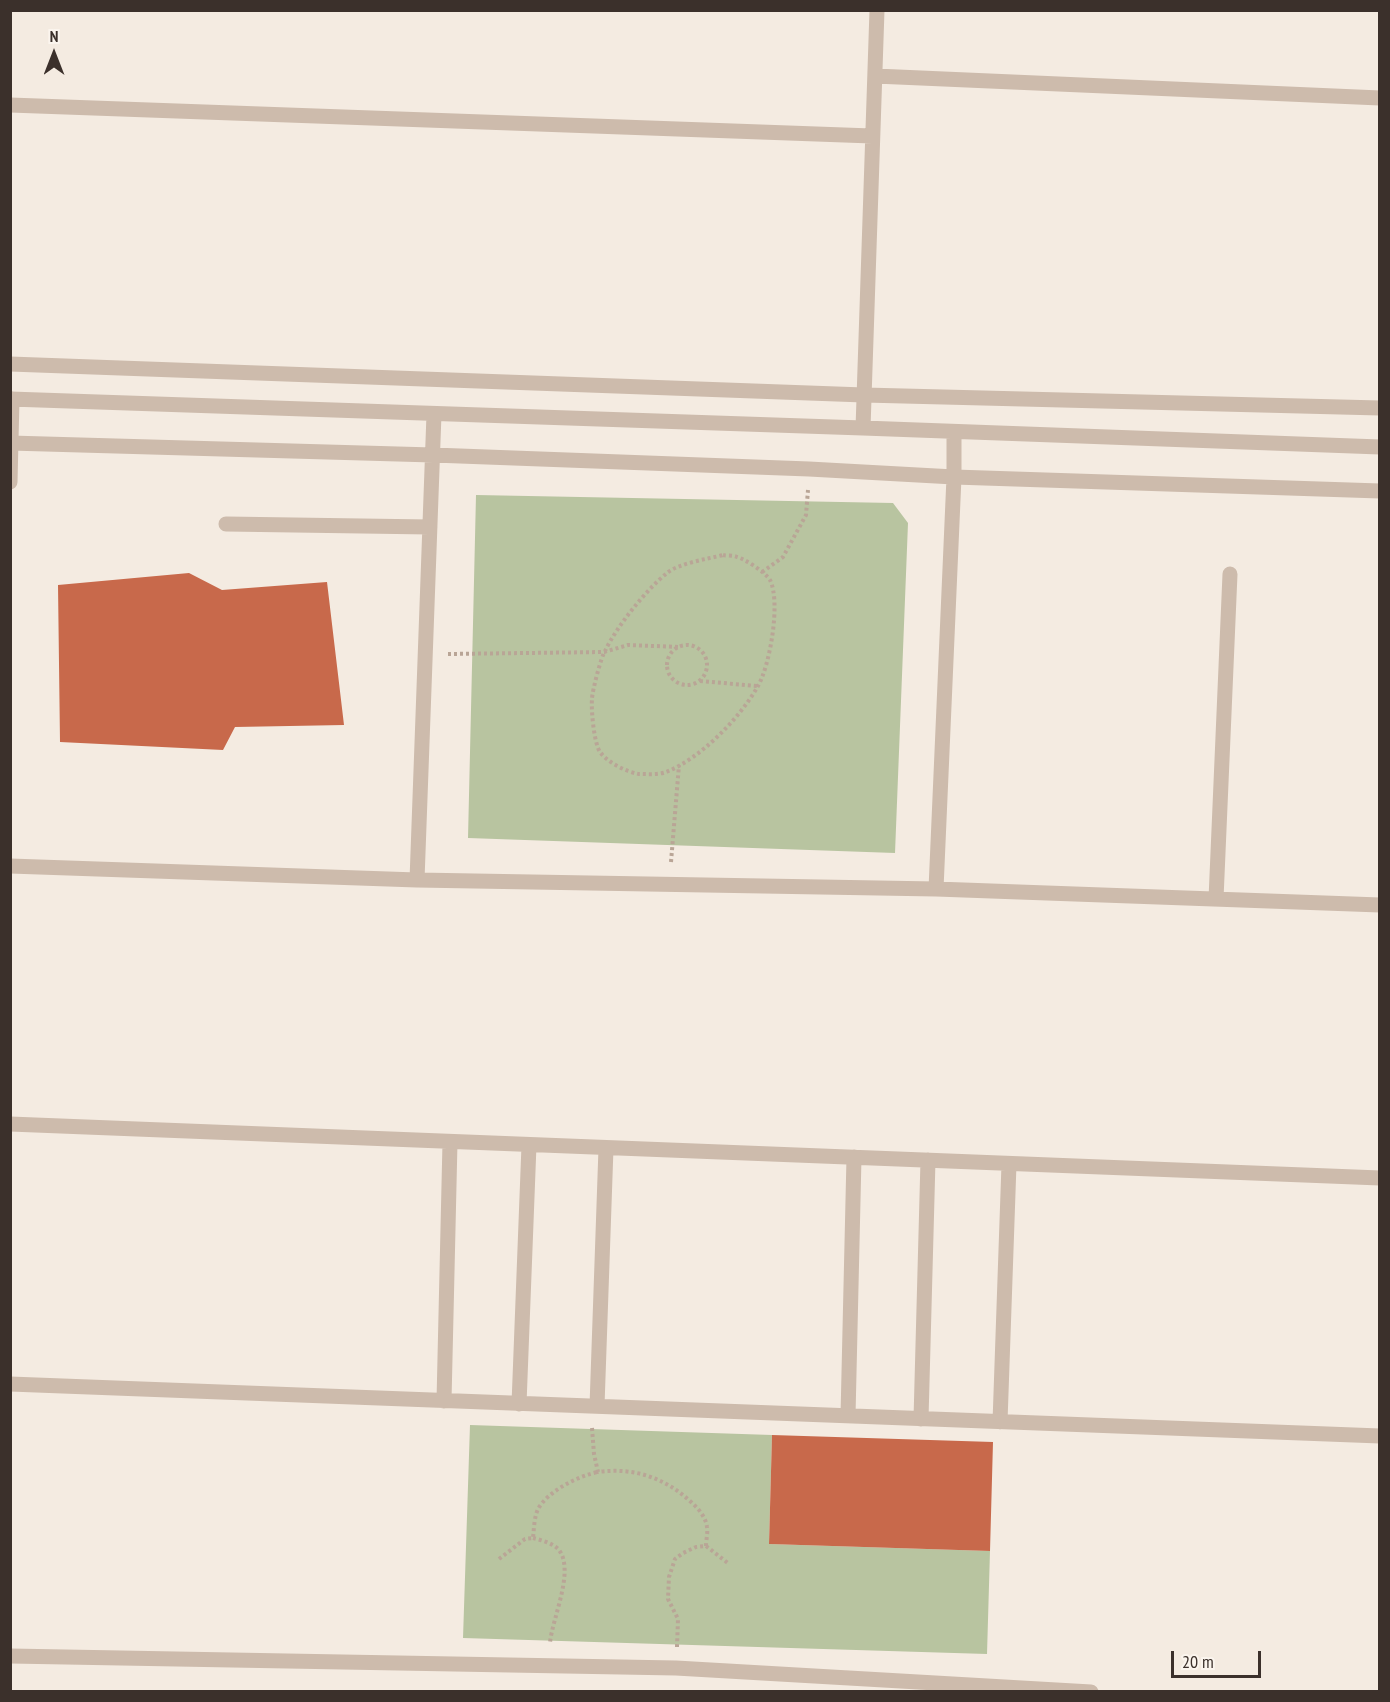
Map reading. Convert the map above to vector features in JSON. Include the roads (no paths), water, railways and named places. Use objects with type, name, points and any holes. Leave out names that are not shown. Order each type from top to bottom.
[{"type":"street","points":[[862,428],[877,10]]},
{"type":"street","points":[[875,76],[1380,98]]},
{"type":"street","points":[[10,105],[872,136]]},
{"type":"street","points":[[10,364],[864,395],[1380,408]]},
{"type":"street","points":[[10,482],[11,399],[1380,447]]},
{"type":"street","points":[[417,880],[434,414]]},
{"type":"street","points":[[936,889],[954,432]]},
{"type":"street","points":[[11,443],[433,455],[1380,492]]},
{"type":"street","points":[[226,524],[430,526]]},
{"type":"street","points":[[1216,899],[1230,574]]},
{"type":"street","points":[[10,866],[417,880],[936,889],[1380,905]]},
{"type":"street","points":[[10,1124],[1380,1178]]},
{"type":"street","points":[[444,1401],[450,1142]]},
{"type":"street","points":[[519,1404],[529,1144]]},
{"type":"street","points":[[594,1406],[606,1148]]},
{"type":"street","points":[[848,1416],[854,1157]]},
{"type":"street","points":[[921,1419],[928,1160]]},
{"type":"street","points":[[1000,1422],[1009,1164]]},
{"type":"street","points":[[10,1384],[1380,1436]]},
{"type":"street","points":[[10,1656],[676,1668],[1091,1692]]}]
